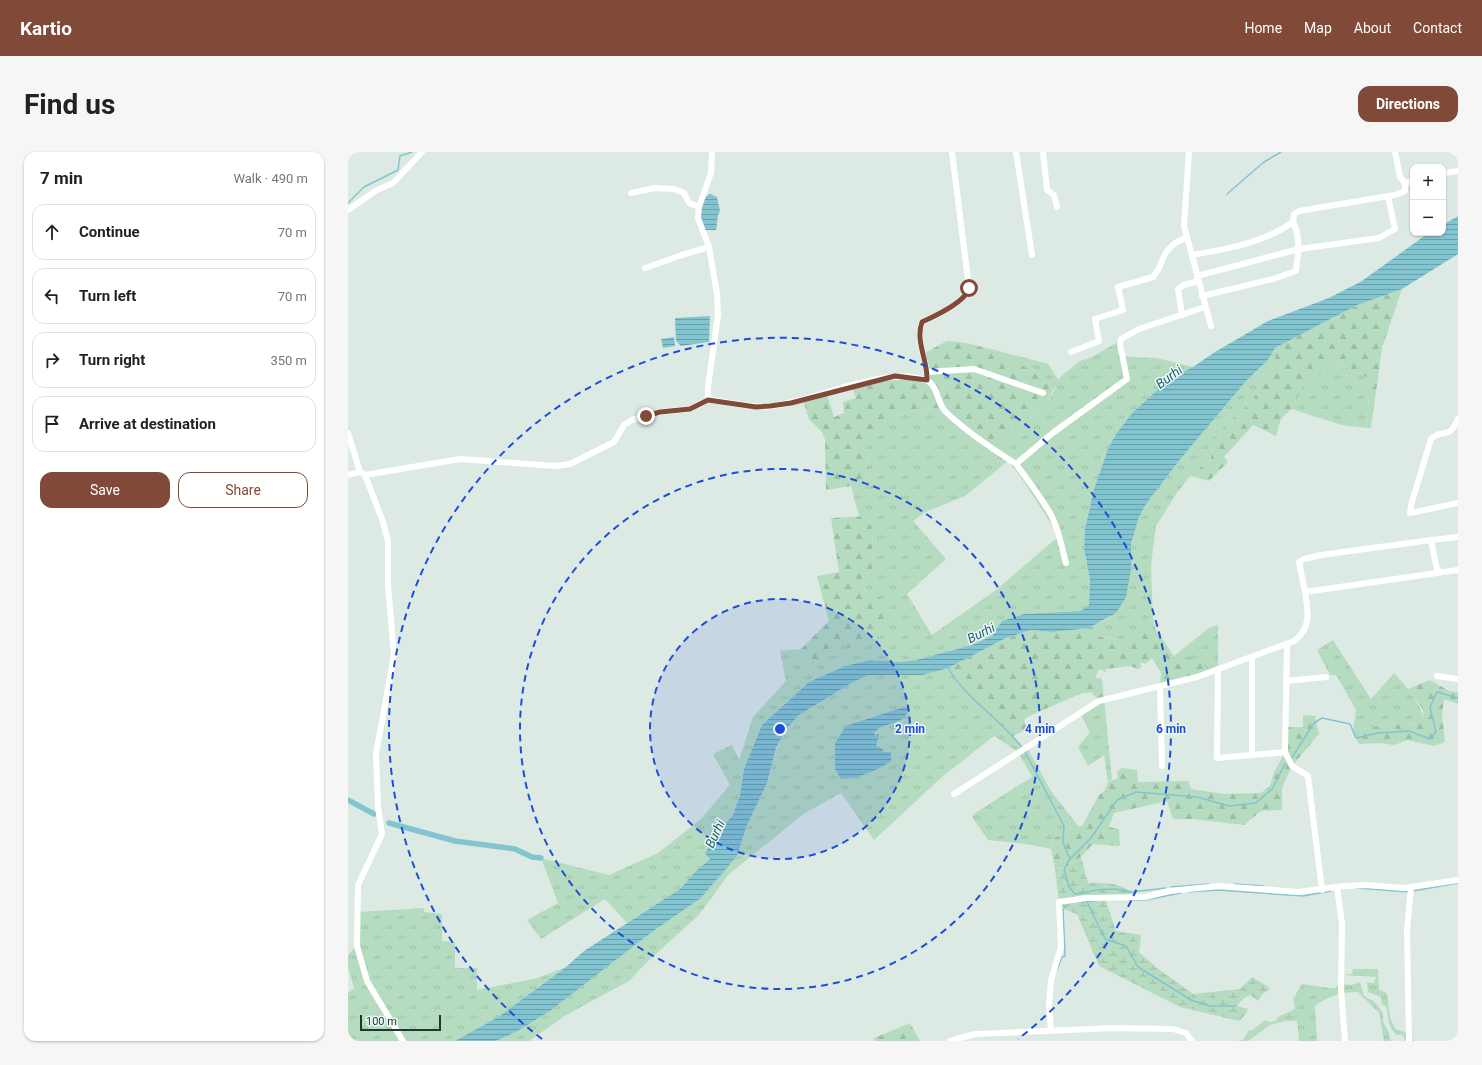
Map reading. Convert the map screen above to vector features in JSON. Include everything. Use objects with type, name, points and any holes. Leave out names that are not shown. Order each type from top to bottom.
[{"type":"street","points":[[348,210],[377,190],[393,183],[422,152]]},
{"type":"street","points":[[708,400],[708,387],[718,315],[717,294],[708,247],[698,221],[699,208],[711,173],[712,152]]},
{"type":"street","points":[[952,152],[969,288],[966,295],[957,302],[940,314],[922,322],[920,337],[927,372],[927,380],[932,386],[945,411],[1016,464],[1050,513],[1059,536],[1066,563]]},
{"type":"street","points":[[1016,152],[1032,255]]},
{"type":"street","points":[[1043,152],[1047,190],[1054,195],[1057,207]]},
{"type":"street","points":[[1189,152],[1184,218],[1187,237],[1211,326]]},
{"type":"street","points":[[1202,296],[1294,273],[1296,270],[1299,249],[1297,231],[1293,222],[1294,214],[1299,211],[1333,207],[1405,191],[1405,183],[1400,177],[1395,152]]},
{"type":"street","points":[[1446,173],[1458,171]]},
{"type":"street","points":[[1405,183],[1410,182]]},
{"type":"street","points":[[631,193],[655,188],[674,189],[681,191],[689,203],[699,208]]},
{"type":"street","points":[[1182,315],[1178,288],[1198,278],[1299,249],[1379,238],[1392,232],[1395,229],[1388,196]]},
{"type":"street","points":[[1192,255],[1253,241],[1293,222]]},
{"type":"street","points":[[1071,352],[1099,341],[1095,319],[1123,310],[1118,287],[1153,278],[1166,252],[1175,243],[1187,237]]},
{"type":"street","points":[[646,268],[708,247]]},
{"type":"street","points":[[1016,464],[1054,432],[1127,379],[1120,344],[1122,339],[1139,329],[1205,307]]},
{"type":"street","points":[[927,372],[974,368],[1043,393]]},
{"type":"street","points":[[348,475],[416,467],[449,460],[554,466],[570,464],[614,442],[624,425],[632,420],[660,412],[690,409],[708,400],[756,407],[770,406],[791,403],[895,376],[927,380]]},
{"type":"street","points":[[1458,419],[1455,427],[1449,433],[1434,435],[1430,439],[1410,513],[1458,503]]},
{"type":"street","points":[[348,433],[362,474],[383,522],[388,541],[388,585],[394,655],[376,754],[378,807],[382,834],[358,885],[357,946],[366,981],[403,1041]]},
{"type":"street","points":[[954,794],[1100,701],[1197,677],[1287,644],[1299,638],[1308,622],[1305,592],[1299,562],[1304,559],[1458,537]]},
{"type":"street","points":[[1431,540],[1437,570],[1441,572]]},
{"type":"street","points":[[1305,592],[1458,570]]},
{"type":"street","points":[[1287,644],[1285,752],[1292,766],[1308,776],[1322,890]]},
{"type":"street","points":[[1252,657],[1252,755]]},
{"type":"street","points":[[1218,669],[1218,758],[1285,752]]},
{"type":"street","points":[[1437,676],[1458,679]]},
{"type":"street","points":[[1286,681],[1326,677]]},
{"type":"street","points":[[1160,686],[1162,766]]},
{"type":"street","points":[[1051,1030],[1049,1005],[1051,980],[1061,947],[1059,902],[1086,898],[1145,897],[1169,891],[1219,886],[1298,892],[1366,885],[1411,888],[1458,880]]},
{"type":"street","points":[[1338,887],[1342,924],[1341,989],[1345,1041]]},
{"type":"street","points":[[1408,1041],[1407,930],[1411,888]]},
{"type":"street","points":[[950,1041],[975,1034],[1113,1028],[1173,1029],[1186,1033],[1192,1041]]},
{"type":"green space","points":[[1402,289],[1382,348],[1371,428],[1367,428],[1370,379],[1334,362],[1314,381],[1306,382],[1291,409],[1281,419],[1276,436],[1253,425],[1224,457],[1228,462],[1209,481],[1190,476],[1211,459],[1212,444],[1228,421],[1242,414],[1246,405],[1254,399],[1261,377],[1275,360],[1275,348],[1357,305]]},
{"type":"green space","points":[[947,341],[962,342],[991,350],[1043,378],[1056,386],[1053,389],[1048,403],[1018,424],[1001,445],[991,448],[940,408],[918,410],[901,414],[885,422],[867,436],[870,480],[851,486],[826,490],[825,439],[822,432],[809,419],[803,400],[827,395],[834,417],[844,413],[843,402],[856,398],[852,388],[879,380],[897,378],[906,378],[924,383],[923,354]]},
{"type":"green space","points":[[1118,342],[1118,354],[1129,357],[1157,358],[1193,367],[1172,377],[1133,412],[1116,434],[1108,449],[1094,489],[1085,529],[1084,548],[1090,580],[1089,605],[1081,611],[1024,614],[1002,621],[992,636],[972,645],[916,660],[899,662],[870,660],[845,666],[809,682],[762,725],[744,769],[740,795],[733,815],[723,826],[710,859],[696,871],[680,889],[627,923],[605,899],[541,939],[527,920],[558,903],[541,858],[609,875],[658,853],[701,819],[730,785],[713,754],[732,745],[739,760],[753,717],[786,681],[780,651],[801,649],[812,666],[842,639],[853,652],[867,593],[862,579],[875,568],[872,554],[873,532],[867,516],[859,516],[851,486],[870,480],[867,436],[884,421],[911,411],[940,408],[1001,445],[1018,424],[1048,403],[1056,386],[987,348],[1048,364],[1058,379],[1080,361],[1092,357]],"holes":[[[1008,461],[1020,476],[1059,536],[996,590],[932,635],[907,594],[946,559],[913,521],[925,512],[965,496]]]},
{"type":"green space","points":[[1275,348],[1275,360],[1261,377],[1254,399],[1246,405],[1242,414],[1228,421],[1212,444],[1211,459],[1190,476],[1156,526],[1151,565],[1153,618],[1145,632],[1139,638],[1126,641],[1097,636],[1092,633],[1108,623],[1105,620],[1116,613],[1131,569],[1131,544],[1139,517],[1146,504],[1182,457],[1247,380],[1267,361]]},
{"type":"green space","points":[[1334,362],[1370,379],[1367,428],[1342,425],[1291,409],[1306,381],[1314,381]]},
{"type":"green space","points":[[867,516],[873,532],[872,554],[875,568],[862,579],[867,593],[879,595],[886,617],[853,652],[842,640],[812,666],[801,649],[829,621],[817,576],[839,572],[831,518]]},
{"type":"green space","points":[[1153,618],[1155,628],[1174,656],[1200,659],[1205,668],[1210,672],[1160,687],[1161,672],[1152,658],[1145,664],[1141,662],[1140,665],[1142,666],[1139,669],[1129,666],[1106,669],[1106,672],[1099,669],[1095,678],[1102,679],[1104,699],[1099,701],[1091,692],[1080,694],[1027,717],[1024,720],[1027,729],[1013,736],[959,683],[948,668],[1006,638],[1031,630],[1052,632],[1089,628],[1105,620],[1109,623],[1092,633],[1105,638],[1127,640],[1138,637],[1142,634]]},
{"type":"green space","points":[[1218,625],[1218,669],[1210,672],[1205,668],[1174,656],[1209,628]]},
{"type":"green space","points":[[1333,640],[1371,699],[1394,673],[1417,702],[1425,723],[1383,725],[1353,731],[1356,710],[1336,675],[1330,675],[1317,650]]},
{"type":"green space","points":[[948,668],[1021,746],[1027,747],[1051,791],[1078,826],[1054,838],[1051,849],[1033,845],[988,840],[972,817],[975,813],[1032,777],[1018,752],[994,736],[942,777],[874,840],[841,793],[805,813],[728,875],[698,916],[649,960],[629,981],[566,1015],[529,1041],[496,1041],[516,1032],[550,1011],[652,932],[701,898],[737,856],[747,825],[767,783],[776,750],[788,727],[799,715],[853,682],[869,675],[923,675]]},
{"type":"green space","points":[[1430,680],[1449,691],[1458,692],[1458,704],[1444,699],[1442,715],[1445,742],[1434,746],[1407,740],[1394,745],[1379,743],[1359,744],[1353,731],[1383,725],[1425,723],[1422,708],[1408,689]]},
{"type":"green space","points":[[1104,699],[1112,779],[1108,782],[1104,755],[1088,766],[1078,747],[1090,732],[1080,713]]},
{"type":"green space","points":[[1303,715],[1315,716],[1319,734],[1292,766],[1282,788],[1282,810],[1261,811],[1244,825],[1192,819],[1173,819],[1167,801],[1114,813],[1109,827],[1119,829],[1120,846],[1093,844],[1071,864],[1066,867],[1055,869],[1051,849],[1054,838],[1078,826],[1082,826],[1099,795],[1105,790],[1108,782],[1118,778],[1117,772],[1122,768],[1137,770],[1138,782],[1188,781],[1191,789],[1224,794],[1261,793],[1270,786],[1274,772],[1285,752],[1286,727],[1303,727]]},
{"type":"green space","points":[[1081,857],[1088,883],[1115,884],[1127,889],[1138,898],[1105,898],[1116,931],[1141,935],[1139,952],[1157,968],[1193,994],[1240,989],[1252,977],[1270,988],[1258,1001],[1250,995],[1244,998],[1237,1006],[1248,1009],[1246,1014],[1239,1021],[1180,1007],[1099,966],[1077,914],[1063,909],[1059,902],[1055,869],[1064,869]]},
{"type":"green space","points":[[424,908],[424,912],[442,914],[442,941],[455,942],[455,968],[477,968],[477,990],[538,978],[566,967],[498,1017],[455,1041],[348,1041],[348,993],[354,988],[348,968],[348,955],[357,945],[358,912]]},
{"type":"green space","points":[[1353,969],[1378,969],[1379,990],[1387,993],[1390,1017],[1395,1029],[1408,1033],[1414,1041],[1405,1041],[1403,1035],[1397,1035],[1394,1032],[1389,1023],[1387,1008],[1382,1004],[1381,997],[1368,992],[1367,982],[1374,983],[1376,977],[1341,975],[1352,974]]},
{"type":"green space","points":[[1360,982],[1364,996],[1374,1001],[1383,1013],[1383,1021],[1391,1041],[1384,1041],[1379,1013],[1358,992],[1335,995],[1315,1006],[1317,1041],[1299,1041],[1297,1021],[1286,1021],[1270,1025],[1248,1041],[1238,1041],[1243,1040],[1248,1031],[1253,1030],[1265,1020],[1270,1022],[1276,1021],[1278,1017],[1295,1009],[1293,999],[1302,984],[1334,988],[1340,984],[1352,985]]},
{"type":"green space","points":[[910,1023],[920,1041],[875,1041],[874,1038]]},
{"type":"water","points":[[710,194],[717,197],[720,211],[716,230],[703,230],[699,210],[705,197]]},
{"type":"water","points":[[1458,216],[1458,254],[1402,289],[1357,305],[1275,348],[1267,361],[1247,380],[1182,457],[1146,504],[1139,517],[1131,544],[1131,569],[1126,597],[1116,613],[1089,628],[1052,632],[1031,630],[1006,638],[948,668],[923,675],[869,675],[853,682],[799,715],[788,727],[776,748],[767,783],[747,825],[737,856],[701,898],[652,932],[550,1011],[516,1032],[496,1041],[455,1041],[498,1017],[566,967],[584,951],[680,889],[696,871],[710,859],[705,853],[723,826],[733,815],[740,795],[744,769],[762,725],[809,682],[845,666],[870,660],[899,662],[916,660],[972,645],[992,636],[1002,621],[1024,614],[1081,611],[1089,605],[1090,580],[1084,548],[1085,529],[1094,489],[1108,449],[1116,434],[1133,412],[1172,377],[1193,367],[1215,352],[1268,321],[1329,298],[1362,281],[1425,236],[1446,236],[1446,223]]},
{"type":"water","points":[[710,316],[709,342],[681,346],[676,341],[675,318]]},
{"type":"water","points":[[674,337],[675,346],[663,348],[661,339]]},
{"type":"water","points":[[904,707],[909,708],[902,719],[883,726],[874,733],[875,735],[879,734],[876,746],[883,749],[883,752],[891,752],[891,761],[880,768],[859,776],[845,779],[840,778],[835,769],[835,743],[846,726]]},
{"type":"waterway","points":[[348,203],[364,187],[398,170],[400,156],[412,152]]},
{"type":"waterway","points":[[1227,194],[1264,162],[1281,152]]},
{"type":"waterway","points":[[948,667],[962,687],[1003,726],[1021,746]]},
{"type":"waterway","points":[[1291,759],[1314,723],[1322,718],[1350,724],[1356,738],[1378,733],[1409,731],[1430,739],[1436,732],[1430,707],[1437,692],[1458,698]]},
{"type":"waterway","points":[[1025,752],[1064,826],[1063,843],[1070,859],[1091,838],[1117,800],[1136,792],[1197,797],[1229,806],[1256,803],[1272,789],[1285,764]]},
{"type":"waterway","points":[[348,800],[374,814]]},
{"type":"waterway","points":[[389,823],[455,841],[515,849],[532,857],[541,858]]},
{"type":"waterway","points":[[1070,859],[1064,869],[1069,887],[1075,894],[1095,890],[1115,889],[1132,892],[1166,888]]},
{"type":"waterway","points":[[1413,891],[1458,883]]},
{"type":"waterway","points":[[1171,887],[1209,884]]},
{"type":"waterway","points":[[1234,884],[1263,886]]},
{"type":"waterway","points":[[1357,888],[1409,892]]},
{"type":"waterway","points":[[1188,892],[1218,890],[1303,896],[1331,891]]},
{"type":"waterway","points":[[1130,900],[1145,900],[1181,893]]},
{"type":"waterway","points":[[1080,902],[1094,901]]},
{"type":"waterway","points":[[1087,902],[1105,939],[1126,946],[1138,967],[1191,1000],[1210,1006],[1236,1006]]},
{"type":"waterway","points":[[1057,970],[1062,957],[1065,956],[1063,909],[1070,903]]},
{"type":"route","points":[[646,416],[660,412],[690,409],[708,400],[718,400],[756,407],[791,403],[851,386],[895,376],[927,380],[927,372],[920,337],[920,327],[922,322],[940,314],[957,302],[966,295],[969,288]]},
{"type":"water label","name":"Burhi","points":[[1169,377]]},
{"type":"water label","name":"Burhi","points":[[981,633]]},
{"type":"water label","name":"Burhi","points":[[715,834]]}]
